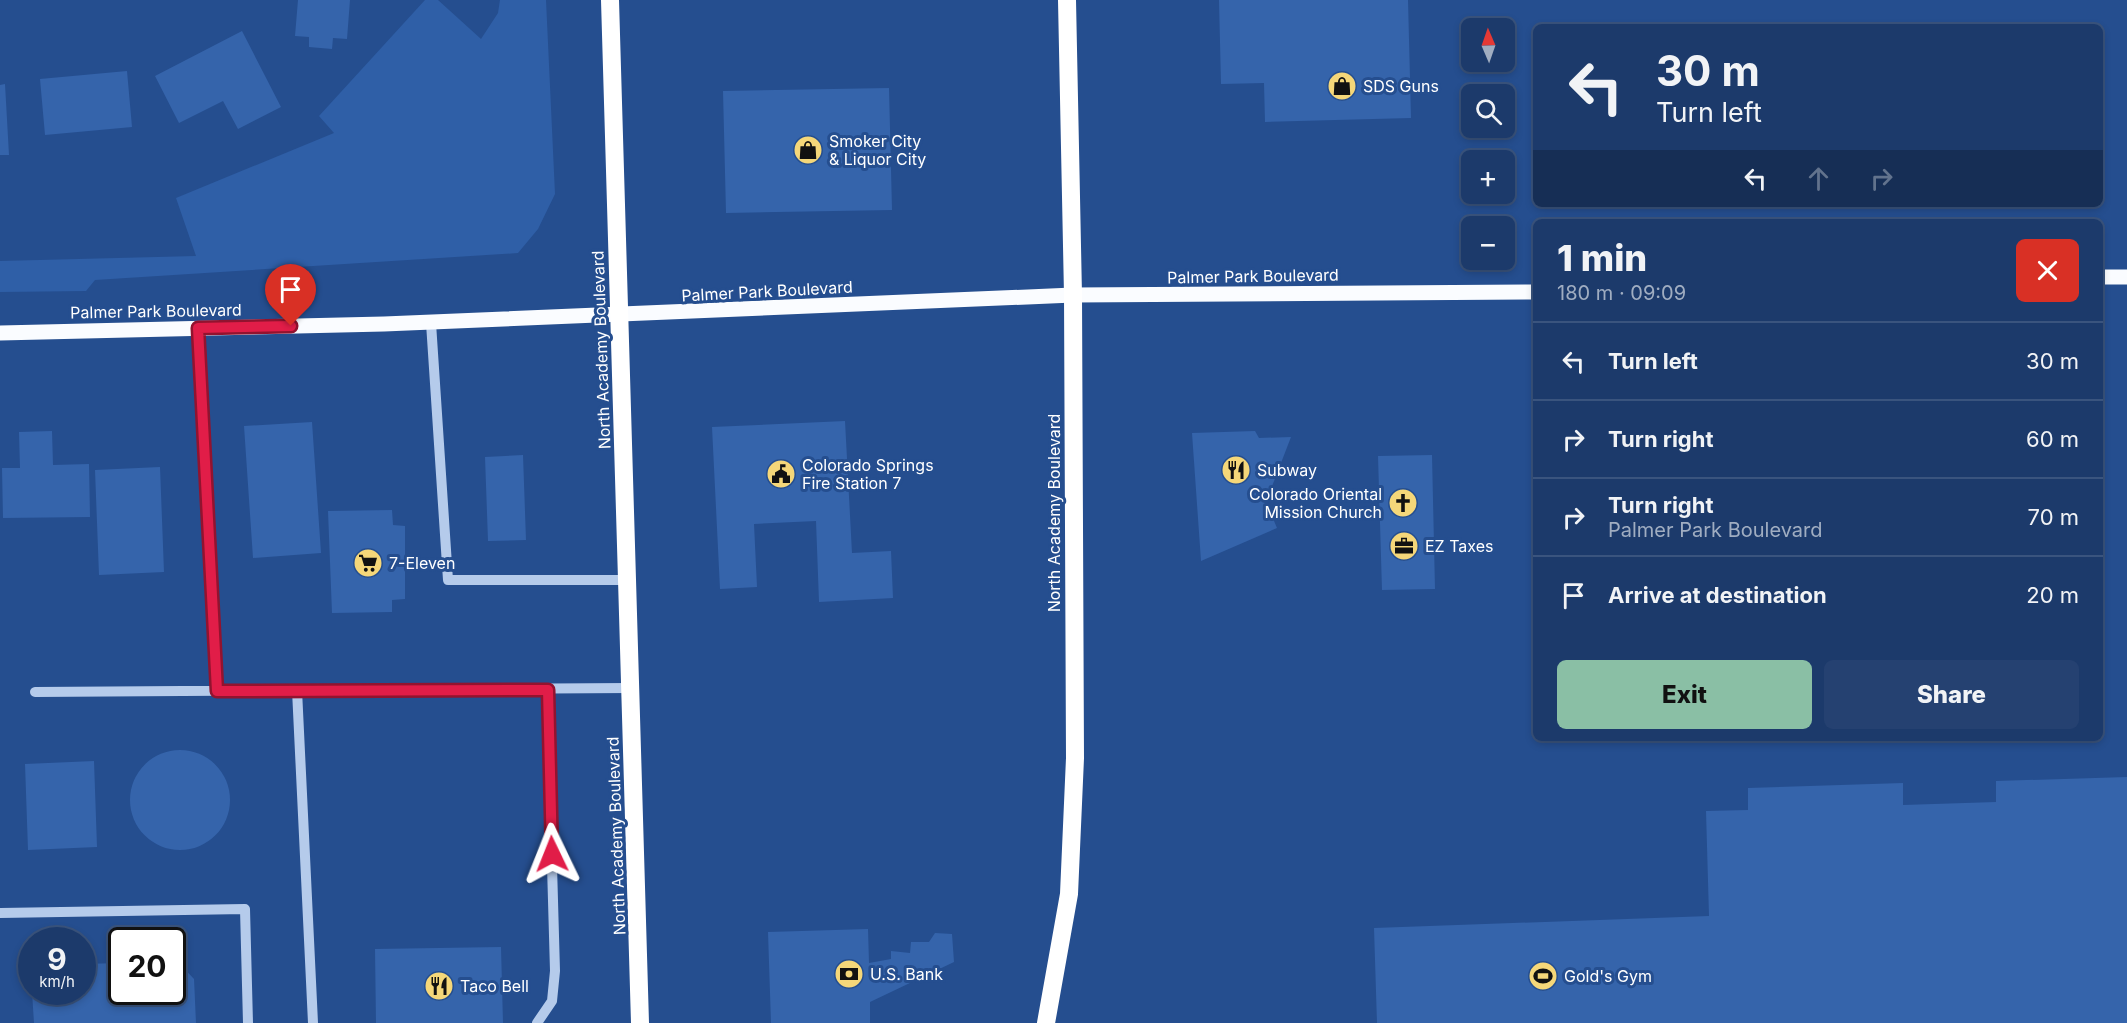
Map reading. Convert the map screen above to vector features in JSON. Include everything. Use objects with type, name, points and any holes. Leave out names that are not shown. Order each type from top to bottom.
[{"type":"highway","name":"North Academy Boulevard","points":[[610,0],[640,1023]]},
{"type":"highway","name":"North Academy Boulevard","points":[[1046,1023],[1070,894],[1075,758],[1073,296],[1067,0]]},
{"type":"main road","points":[[2103,277],[2127,277]]},
{"type":"main road","name":"Palmer Park Boulevard","points":[[0,333],[431,323],[1073,296],[1533,291]]},
{"type":"lane","points":[[431,323],[447,580],[627,580]]},
{"type":"lane","points":[[198,328],[217,691]]},
{"type":"lane","points":[[35,692],[631,688]]},
{"type":"lane","points":[[297,690],[313,1023]]},
{"type":"lane","points":[[537,1023],[552,1001],[555,971],[548,690]]},
{"type":"lane","points":[[0,913],[245,909],[248,1023]]},
{"type":"shaded area","points":[[425,0],[438,0],[481,39],[498,13],[500,0],[546,0],[555,194],[538,229],[518,253],[95,280],[86,291],[0,292],[0,261],[196,256],[176,198],[334,133],[319,116]]},
{"type":"building","points":[[298,0],[350,0],[347,39],[333,38],[332,49],[309,47],[309,37],[295,36]]},
{"type":"building","points":[[1219,0],[1408,0],[1411,118],[1265,122],[1264,83],[1221,84]]},
{"type":"building","points":[[242,31],[281,107],[238,129],[223,101],[179,123],[155,76]]},
{"type":"building","points":[[127,71],[132,127],[45,135],[40,79]]},
{"type":"building","points":[[5,84],[9,155],[0,155],[0,85]]},
{"type":"building","name":"Smoker City & Liquor City","points":[[889,88],[892,210],[726,213],[723,91]]},
{"type":"building","name":"Colorado Springs Fire Station 7","points":[[845,421],[852,553],[891,551],[893,598],[819,602],[816,521],[754,524],[757,587],[720,589],[712,427]]},
{"type":"building","points":[[312,422],[321,553],[253,558],[244,426]]},
{"type":"building","points":[[52,431],[53,465],[89,464],[90,517],[3,518],[2,468],[20,468],[19,432]]},
{"type":"building","name":"Subway","points":[[1255,431],[1259,438],[1291,437],[1266,502],[1277,528],[1201,561],[1192,433]]},
{"type":"building","points":[[523,455],[526,540],[488,541],[485,457]]},
{"type":"building","points":[[1432,455],[1435,589],[1382,590],[1378,456]]},
{"type":"building","points":[[160,467],[164,572],[99,575],[95,470]]},
{"type":"building","name":"7-Eleven","points":[[392,510],[393,525],[405,526],[405,599],[392,600],[392,612],[332,613],[328,511]]},
{"type":"building","points":[[180,750],[199,754],[215,765],[226,781],[230,800],[226,819],[215,835],[199,846],[180,850],[161,846],[145,835],[134,819],[130,800],[134,781],[145,765],[161,754]]},
{"type":"building","points":[[94,761],[97,847],[28,850],[25,764]]},
{"type":"building","points":[[2127,777],[2127,1023],[1377,1023],[1374,928],[1709,916],[1706,811],[1748,810],[1748,788],[1903,783],[1903,805],[1996,802],[1996,781]]},
{"type":"building","name":"U.S. Bank","points":[[868,929],[869,963],[891,959],[891,951],[910,953],[911,942],[929,942],[935,933],[952,934],[954,962],[870,1002],[870,1023],[771,1023],[768,932]]},
{"type":"building","name":"Taco Bell","points":[[501,947],[503,1023],[376,1023],[375,949]]},
{"type":"building","points":[[108,963],[108,1005],[186,1005],[186,970],[194,979],[196,1023],[34,1023],[33,1005],[96,1005],[96,964]]},
{"type":"place","name":"SDS Guns","points":[[1342,86]]},
{"type":"place","name":"Smoker City & Liquor City","points":[[808,150]]},
{"type":"place","name":"Subway","points":[[1236,470]]},
{"type":"place","name":"Colorado Springs Fire Station 7","points":[[781,474]]},
{"type":"place","name":"Colorado Oriental Mission Church","points":[[1403,503]]},
{"type":"place","name":"EZ Taxes","points":[[1404,546]]},
{"type":"place","name":"7-Eleven","points":[[368,563]]},
{"type":"place","name":"U.S. Bank","points":[[849,974]]},
{"type":"place","name":"Gold's Gym","points":[[1543,976]]},
{"type":"place","name":"Taco Bell","points":[[439,986]]},
{"type":"route","points":[[291,326],[198,328],[217,691],[548,690],[552,854]]}]
